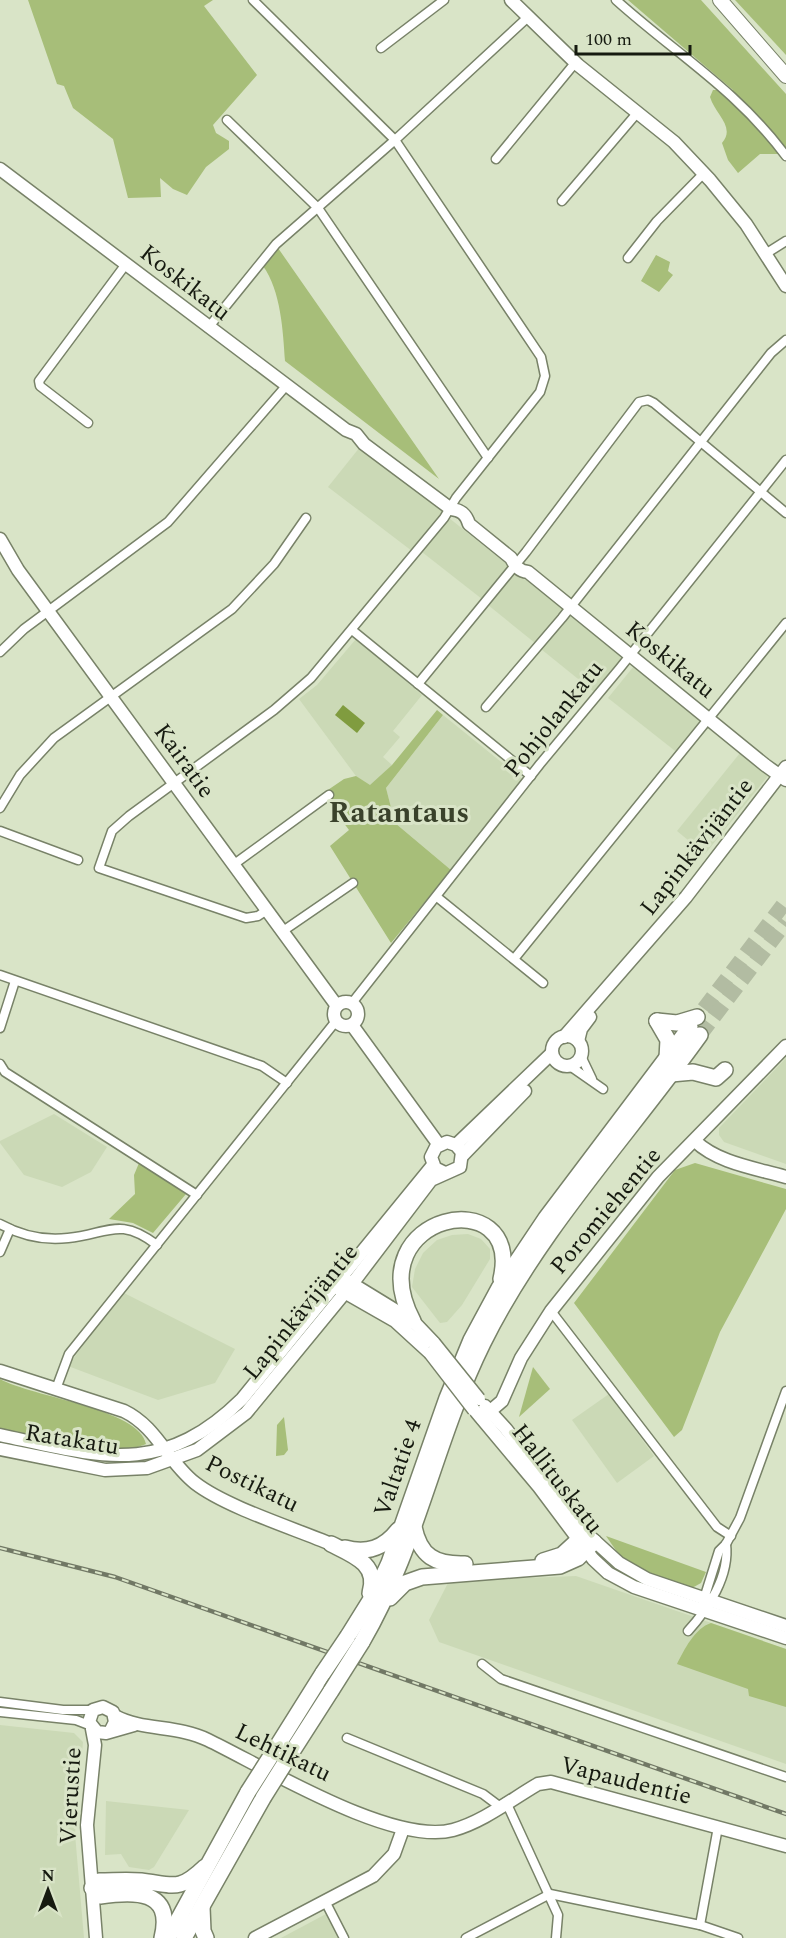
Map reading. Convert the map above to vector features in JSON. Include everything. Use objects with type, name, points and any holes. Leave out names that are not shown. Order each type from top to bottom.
[{"type":"highway","points":[[667,1058],[668,1040],[657,1021],[677,1023],[696,1029],[696,1056],[699,1064],[713,1071],[725,1070],[716,1078],[693,1072],[671,1074]]},
{"type":"highway","name":"Valtatie 4","points":[[407,1527],[447,1398],[471,1340],[499,1288],[546,1218],[667,1058],[696,1029]]},
{"type":"highway","name":"Valtatie 4","points":[[184,1938],[263,1798],[331,1691],[355,1639],[374,1607],[469,1371],[500,1310],[541,1244],[671,1074],[696,1029]]},
{"type":"highway","points":[[413,1321],[401,1295],[403,1261],[418,1238],[427,1230],[444,1222],[477,1222],[494,1232],[504,1252],[499,1288]]},
{"type":"highway","points":[[331,1544],[361,1551],[374,1549],[407,1527],[426,1555],[444,1564],[546,1560],[562,1555],[586,1541]]},
{"type":"highway","points":[[374,1607],[416,1578],[550,1568],[568,1564],[586,1541]]},
{"type":"highway","points":[[331,1544],[360,1559],[371,1571],[374,1577],[374,1607]]},
{"type":"highway","name":"Valtatie 4","points":[[168,1938],[248,1792],[323,1673],[355,1639]]},
{"type":"highway","points":[[97,1888],[135,1881],[176,1887],[188,1882],[205,1867]]},
{"type":"highway","points":[[97,1888],[130,1891],[152,1899],[160,1906],[165,1918],[162,1938]]},
{"type":"highway","points":[[202,1907],[205,1937]]},
{"type":"main road","points":[[511,0],[575,63],[674,142],[704,173],[767,253],[786,286]]},
{"type":"main road","points":[[720,0],[786,76]]},
{"type":"main road","points":[[757,41],[786,70]]},
{"type":"main road","name":"Koskikatu","points":[[0,169],[345,430],[351,440],[364,444],[451,509],[453,516],[462,524],[469,524],[515,561],[522,571],[528,572],[708,719],[784,774]]},
{"type":"main road","name":"Kairatie","points":[[0,539],[18,570],[110,698],[337,1006]]},
{"type":"main road","name":"Lapinkävijäntie","points":[[578,1041],[581,1029],[634,964],[640,952],[784,774]]},
{"type":"main road","name":"Lapinkävijäntie","points":[[564,1037],[628,960],[640,952]]},
{"type":"main road","points":[[344,1002],[352,1004],[357,1009],[358,1016],[352,1025],[342,1026],[336,1021],[334,1014],[337,1006],[344,1002]]},
{"type":"main road","points":[[352,1025],[439,1145]]},
{"type":"main road","points":[[459,1150],[447,1142],[439,1145],[432,1154],[433,1165],[445,1173],[458,1169],[459,1150],[554,1058],[554,1044],[564,1037],[578,1041],[581,1056],[570,1066],[554,1058]]},
{"type":"main road","name":"Poromiehentie","points":[[481,1410],[502,1401],[521,1358],[551,1311],[658,1177],[786,1046]]},
{"type":"main road","points":[[694,1141],[705,1151],[723,1159],[786,1177]]},
{"type":"main road","name":"Lapinkävijäntie","points":[[165,1448],[206,1429],[236,1405],[433,1165]]},
{"type":"main road","name":"Lapinkävijäntie","points":[[174,1460],[197,1450],[240,1419],[349,1289],[431,1180],[445,1173]]},
{"type":"main road","name":"Hallituskatu","points":[[337,1280],[432,1348]]},
{"type":"main road","name":"Hallituskatu","points":[[349,1289],[413,1321],[586,1541],[608,1573],[624,1583],[786,1626]]},
{"type":"main road","name":"Postikatu","points":[[0,1371],[124,1411],[140,1419],[198,1485],[221,1498],[331,1544]]},
{"type":"main road","name":"Ratakatu","points":[[0,1435],[105,1456],[138,1455],[165,1448]]},
{"type":"main road","name":"Ratakatu","points":[[0,1449],[98,1470],[147,1468],[174,1460]]},
{"type":"main road","name":"Hallituskatu","points":[[706,1604],[786,1638]]},
{"type":"main road","points":[[106,1707],[115,1716],[115,1722],[108,1732],[91,1727],[89,1717],[93,1710],[106,1707]]},
{"type":"main road","name":"Lehtikatu","points":[[115,1716],[199,1736],[296,1785],[404,1829]]},
{"type":"main road","name":"Lehtikatu","points":[[108,1732],[141,1724]]},
{"type":"main road","name":"Vierustie","points":[[91,1727],[95,1745],[87,1826],[97,1888],[96,1938]]},
{"type":"main road","name":"Vierustie","points":[[102,1938],[93,1833],[101,1746],[108,1732]]},
{"type":"main road","name":"Vapaudentie","points":[[404,1829],[428,1833],[452,1830],[538,1784],[551,1782],[786,1846]]},
{"type":"main road","points":[[255,1938],[373,1876],[394,1854],[404,1829]]},
{"type":"street","points":[[253,0],[395,140],[541,357],[545,376],[540,392],[451,509],[311,678],[288,698],[112,831],[99,868],[246,918],[258,916],[267,910]]},
{"type":"street","points":[[381,48],[444,0]]},
{"type":"street","points":[[616,0],[718,82],[767,131],[786,156]]},
{"type":"street","points":[[208,328],[256,265],[276,244],[395,140],[527,18]]},
{"type":"street","points":[[496,159],[575,63]]},
{"type":"street","points":[[562,201],[638,112]]},
{"type":"street","points":[[228,120],[318,207],[488,458]]},
{"type":"street","points":[[628,258],[657,221],[704,173]]},
{"type":"street","points":[[767,253],[786,241]]},
{"type":"street","points":[[88,423],[40,386],[39,381],[126,264]]},
{"type":"street","points":[[486,707],[571,607],[771,353],[786,340]]},
{"type":"street","points":[[0,652],[48,610],[168,522],[286,386]]},
{"type":"street","points":[[418,684],[639,402],[648,400],[786,513]]},
{"type":"street","name":"Pohjolankatu","points":[[352,1004],[786,460]]},
{"type":"street","points":[[0,808],[20,775],[54,738],[232,609],[274,564],[306,518]]},
{"type":"street","points":[[514,959],[786,623]]},
{"type":"street","points":[[352,630],[531,777]]},
{"type":"street","points":[[233,865],[329,795]]},
{"type":"street","points":[[0,831],[78,860]]},
{"type":"street","points":[[283,931],[353,883]]},
{"type":"street","points":[[438,897],[543,983]]},
{"type":"street","points":[[0,975],[262,1066],[287,1083]]},
{"type":"street","points":[[0,1028],[15,981]]},
{"type":"street","points":[[56,1389],[69,1354],[336,1021]]},
{"type":"street","points":[[581,1056],[592,1079],[603,1089]]},
{"type":"street","points":[[0,1064],[5,1072],[197,1195]]},
{"type":"street","points":[[570,1066],[586,1078],[592,1079]]},
{"type":"street","points":[[0,1224],[30,1237],[53,1239],[122,1227],[136,1231],[157,1245]]},
{"type":"street","points":[[0,1251],[10,1229]]},
{"type":"street","points":[[551,1311],[728,1540]]},
{"type":"street","points":[[688,1631],[706,1604],[727,1554],[728,1540],[740,1518],[786,1391]]},
{"type":"street","points":[[482,1664],[501,1679],[786,1777]]},
{"type":"street","points":[[0,1702],[63,1710],[93,1710]]},
{"type":"street","points":[[0,1712],[76,1720],[91,1727]]},
{"type":"street","points":[[347,1738],[503,1804],[550,1894],[558,1915],[556,1938]]},
{"type":"street","points":[[700,1925],[718,1827]]},
{"type":"street","points":[[466,1938],[550,1894],[700,1925],[738,1938]]},
{"type":"street","points":[[325,1901],[344,1938]]},
{"type":"shaded area","points":[[28,0],[213,0],[204,6],[257,75],[213,125],[216,133],[229,141],[229,149],[206,167],[187,195],[173,189],[160,178],[161,197],[128,198],[113,139],[73,108],[64,86],[57,84]]},
{"type":"shaded area","points":[[628,0],[701,0],[786,94],[786,154],[760,154],[738,173],[728,160],[722,143],[726,137],[726,126],[710,97],[713,90],[733,90]]},
{"type":"shaded area","points":[[735,0],[786,0],[786,55]]},
{"type":"shaded area","points":[[278,248],[439,479],[285,361],[277,299],[274,287],[263,266]]},
{"type":"shaded area","points":[[656,255],[670,262],[668,271],[673,275],[659,292],[641,281]]},
{"type":"shaded area","points":[[360,447],[445,511],[412,551],[328,487]]},
{"type":"shaded area","points":[[449,518],[509,566],[482,599],[422,552]]},
{"type":"shaded area","points":[[516,571],[563,608],[535,643],[488,605]]},
{"type":"shaded area","points":[[570,614],[626,659],[598,695],[541,649]]},
{"type":"shaded area","points":[[356,639],[422,695],[393,731],[400,737],[383,757],[392,765],[370,786],[356,776],[299,699],[317,685]]},
{"type":"shaded area","points":[[634,666],[704,722],[679,754],[608,698]]},
{"type":"shaded area","points":[[343,705],[365,723],[357,733],[335,715]]},
{"type":"shaded area","points":[[437,710],[443,715],[386,788],[395,823],[451,870],[391,943],[330,846],[349,830],[322,794],[344,779],[356,776],[370,785],[392,765]]},
{"type":"shaded area","points":[[443,715],[526,782],[451,870],[395,823],[386,788]]},
{"type":"shaded area","points":[[740,753],[768,776],[705,854],[677,831]]},
{"type":"shaded area","points":[[786,1058],[786,1164],[724,1142],[719,1135],[719,1128]]},
{"type":"shaded area","points":[[54,1114],[107,1147],[91,1172],[62,1187],[24,1175],[0,1143]]},
{"type":"shaded area","points":[[139,1163],[186,1194],[153,1233],[133,1223],[109,1219],[135,1194],[134,1175]]},
{"type":"shaded area","points":[[695,1163],[786,1189],[786,1209],[720,1332],[682,1430],[674,1437],[574,1303],[675,1170]]},
{"type":"shaded area","points":[[468,1234],[481,1239],[490,1249],[490,1259],[462,1305],[447,1322],[440,1323],[412,1287],[415,1269],[423,1253],[437,1240],[452,1235]]},
{"type":"shaded area","points":[[122,1292],[235,1349],[215,1383],[158,1400],[68,1366]]},
{"type":"shaded area","points":[[533,1367],[550,1389],[519,1417]]},
{"type":"shaded area","points":[[0,1379],[15,1386],[106,1413],[139,1432],[146,1444],[130,1449],[93,1449],[0,1429]]},
{"type":"shaded area","points":[[609,1394],[654,1456],[617,1483],[572,1420]]},
{"type":"shaded area","points":[[284,1417],[288,1450],[284,1455],[276,1456],[277,1425]]},
{"type":"shaded area","points":[[606,1536],[706,1572],[701,1583],[692,1588],[640,1571],[622,1559]]},
{"type":"shaded area","points":[[576,1576],[786,1649],[786,1764],[439,1642],[429,1620],[449,1581]]},
{"type":"shaded area","points":[[711,1623],[786,1649],[786,1707],[749,1696],[748,1689],[677,1664],[695,1634]]},
{"type":"shaded area","points":[[0,1725],[74,1733],[83,1742],[75,1834],[84,1938],[0,1938]]},
{"type":"shaded area","points":[[106,1801],[189,1810],[154,1867],[149,1870],[129,1867],[121,1854],[105,1855]]},
{"type":"shaded area","points":[[326,1914],[339,1938],[281,1938]]},
{"type":"tunnel","points":[[690,1027],[786,901]]},
{"type":"tunnel","points":[[700,1035],[786,922]]},
{"type":"railway","points":[[0,1548],[115,1577],[786,1814]]},
{"type":"district","name":"Ratantaus","points":[[399,813]]}]
